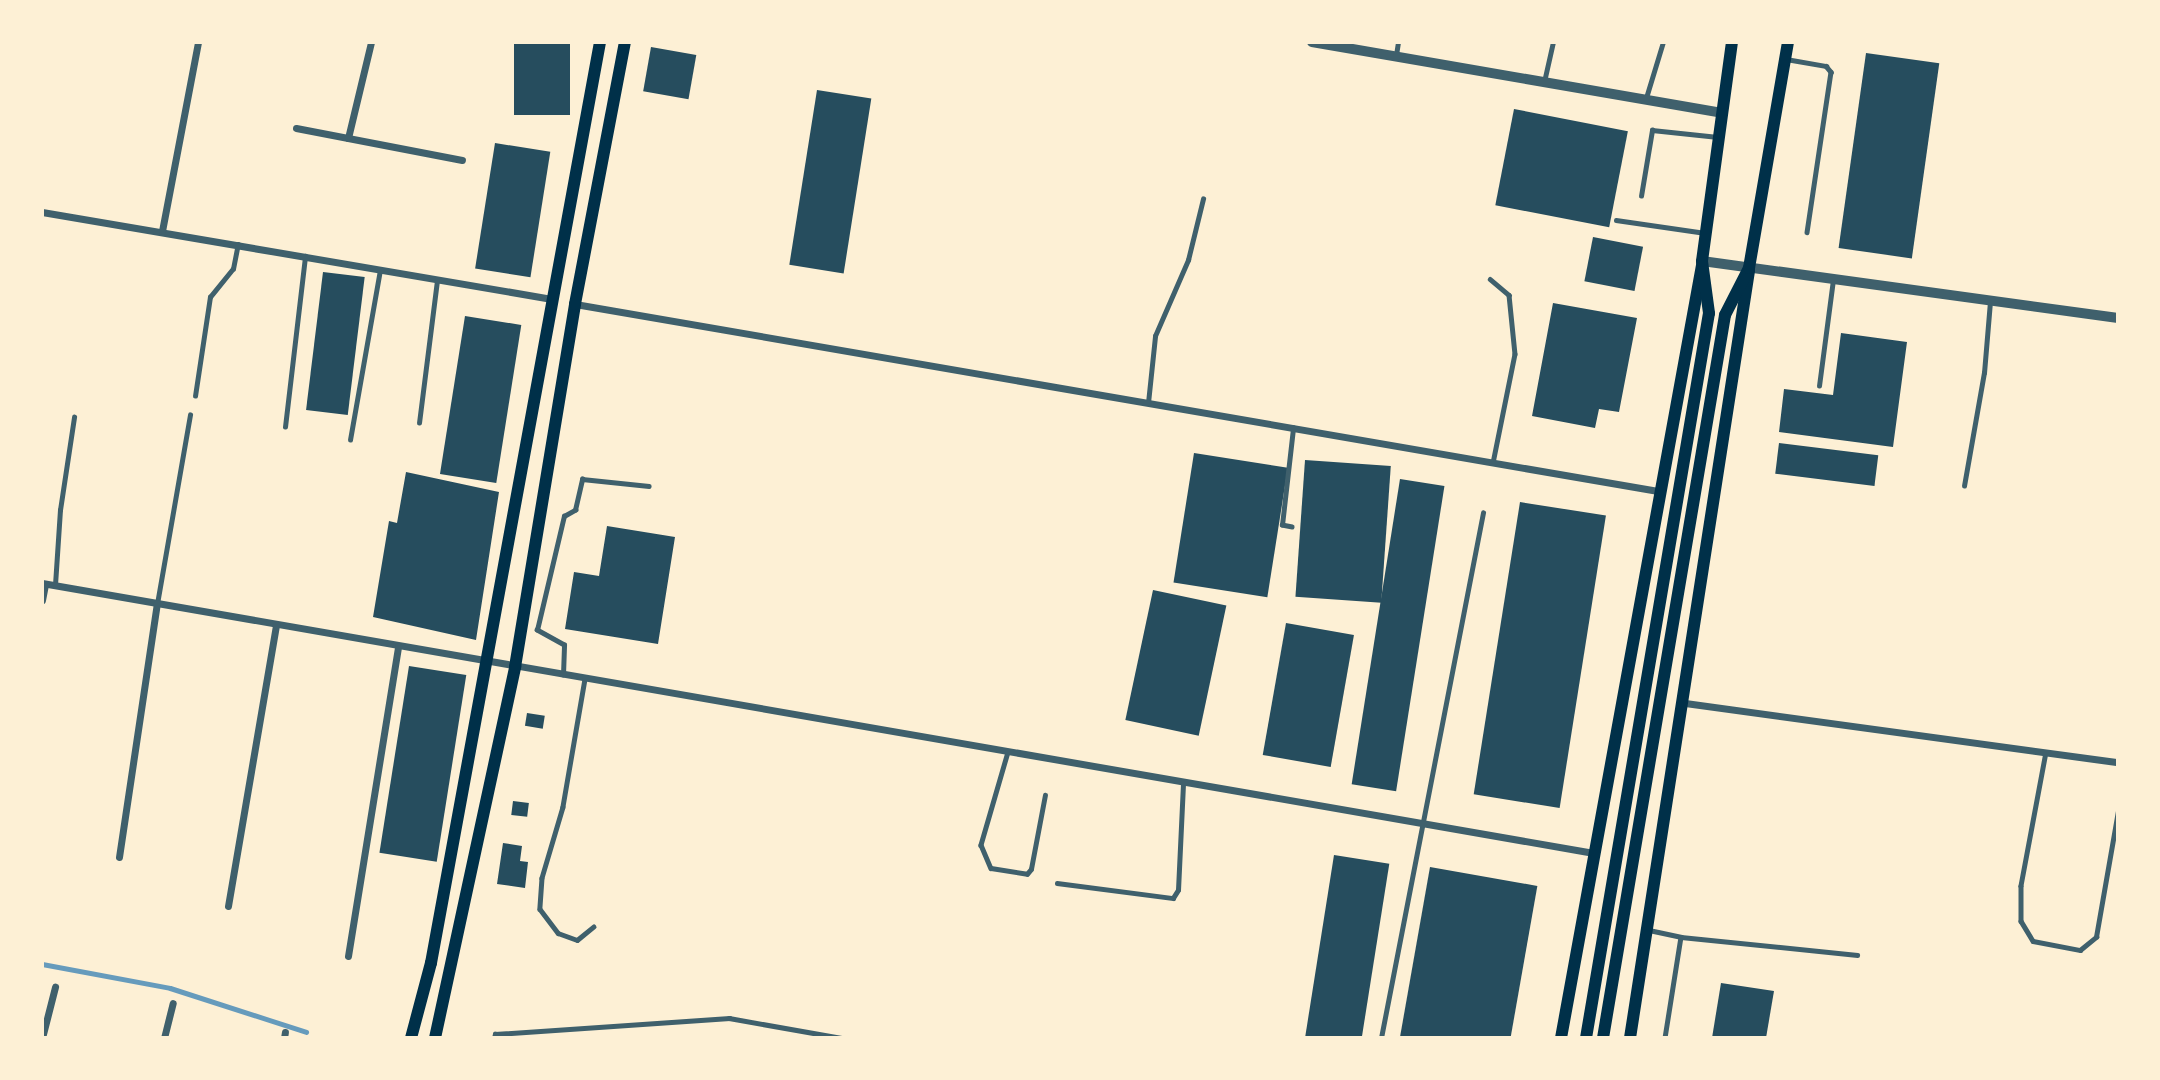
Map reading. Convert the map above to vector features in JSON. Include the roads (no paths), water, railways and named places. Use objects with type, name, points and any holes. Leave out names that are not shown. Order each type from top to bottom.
[{"type":"main road","points":[[411,1038],[431,963],[600,42]]},
{"type":"main road","points":[[435,1038],[515,667],[575,304],[625,42]]},
{"type":"main road","points":[[1561,1038],[1658,491],[1702,261],[1732,42]]},
{"type":"main road","points":[[1630,1038],[1685,703],[1749,268],[1788,42]]},
{"type":"main road","points":[[1586,1038],[1709,313],[1702,261]]},
{"type":"main road","points":[[1602,1038],[1725,316],[1749,268]]},
{"type":"street","points":[[162,231],[198,42]]},
{"type":"street","points":[[348,138],[371,42]]},
{"type":"street","points":[[1312,42],[1366,46],[1396,56],[1722,113]]},
{"type":"street","points":[[296,128],[462,160]]},
{"type":"street","points":[[42,212],[238,243],[552,299]]},
{"type":"street","points":[[1702,261],[2118,318]]},
{"type":"street","points":[[575,304],[1658,491]]},
{"type":"street","points":[[42,600],[43,584],[1594,853]]},
{"type":"street","points":[[120,857],[157,604]]},
{"type":"street","points":[[228,906],[276,624]]},
{"type":"street","points":[[348,956],[398,646]]},
{"type":"street","points":[[1685,703],[2118,762]]},
{"type":"street","points":[[42,1038],[55,987]]},
{"type":"street","points":[[164,1038],[173,1003]]},
{"type":"lane","points":[[1396,56],[1398,42]]},
{"type":"lane","points":[[1544,82],[1553,42]]},
{"type":"lane","points":[[1646,100],[1663,42]]},
{"type":"lane","points":[[1785,59],[1826,66],[1830,72],[1807,232]]},
{"type":"lane","points":[[1641,196],[1651,130],[1718,138]]},
{"type":"lane","points":[[1148,403],[1155,337],[1188,260],[1203,199]]},
{"type":"lane","points":[[1616,220],[1706,233]]},
{"type":"lane","points":[[195,396],[210,297],[233,269],[238,243]]},
{"type":"lane","points":[[285,426],[305,255]]},
{"type":"lane","points":[[349,440],[380,270]]},
{"type":"lane","points":[[419,423],[437,279]]},
{"type":"lane","points":[[1490,279],[1509,295],[1515,354],[1493,463]]},
{"type":"lane","points":[[1819,386],[1833,279]]},
{"type":"lane","points":[[1964,486],[1984,373],[1990,302]]},
{"type":"lane","points":[[157,604],[190,415]]},
{"type":"lane","points":[[55,586],[60,510],[74,417]]},
{"type":"lane","points":[[1292,527],[1282,525],[1293,428]]},
{"type":"lane","points":[[563,675],[564,645],[537,630],[564,516],[575,510],[582,479],[649,486]]},
{"type":"lane","points":[[1381,1038],[1483,513]]},
{"type":"lane","points":[[584,679],[563,807],[542,878],[540,909],[558,933],[577,940],[593,927]]},
{"type":"lane","points":[[1008,752],[981,845],[982,856],[991,868],[1027,874],[1031,869],[1045,795]]},
{"type":"lane","points":[[2046,752],[2021,886],[2021,921],[2033,941],[2080,950],[2096,937],[2118,811]]},
{"type":"lane","points":[[1057,883],[1173,898],[1178,890],[1183,783]]},
{"type":"lane","points":[[1648,930],[1681,937],[1857,955]]},
{"type":"lane","points":[[1665,1038],[1681,937]]},
{"type":"lane","points":[[494,1038],[495,1034],[729,1018],[841,1038]]},
{"type":"waterway","points":[[42,964],[170,988],[306,1032]]}]
